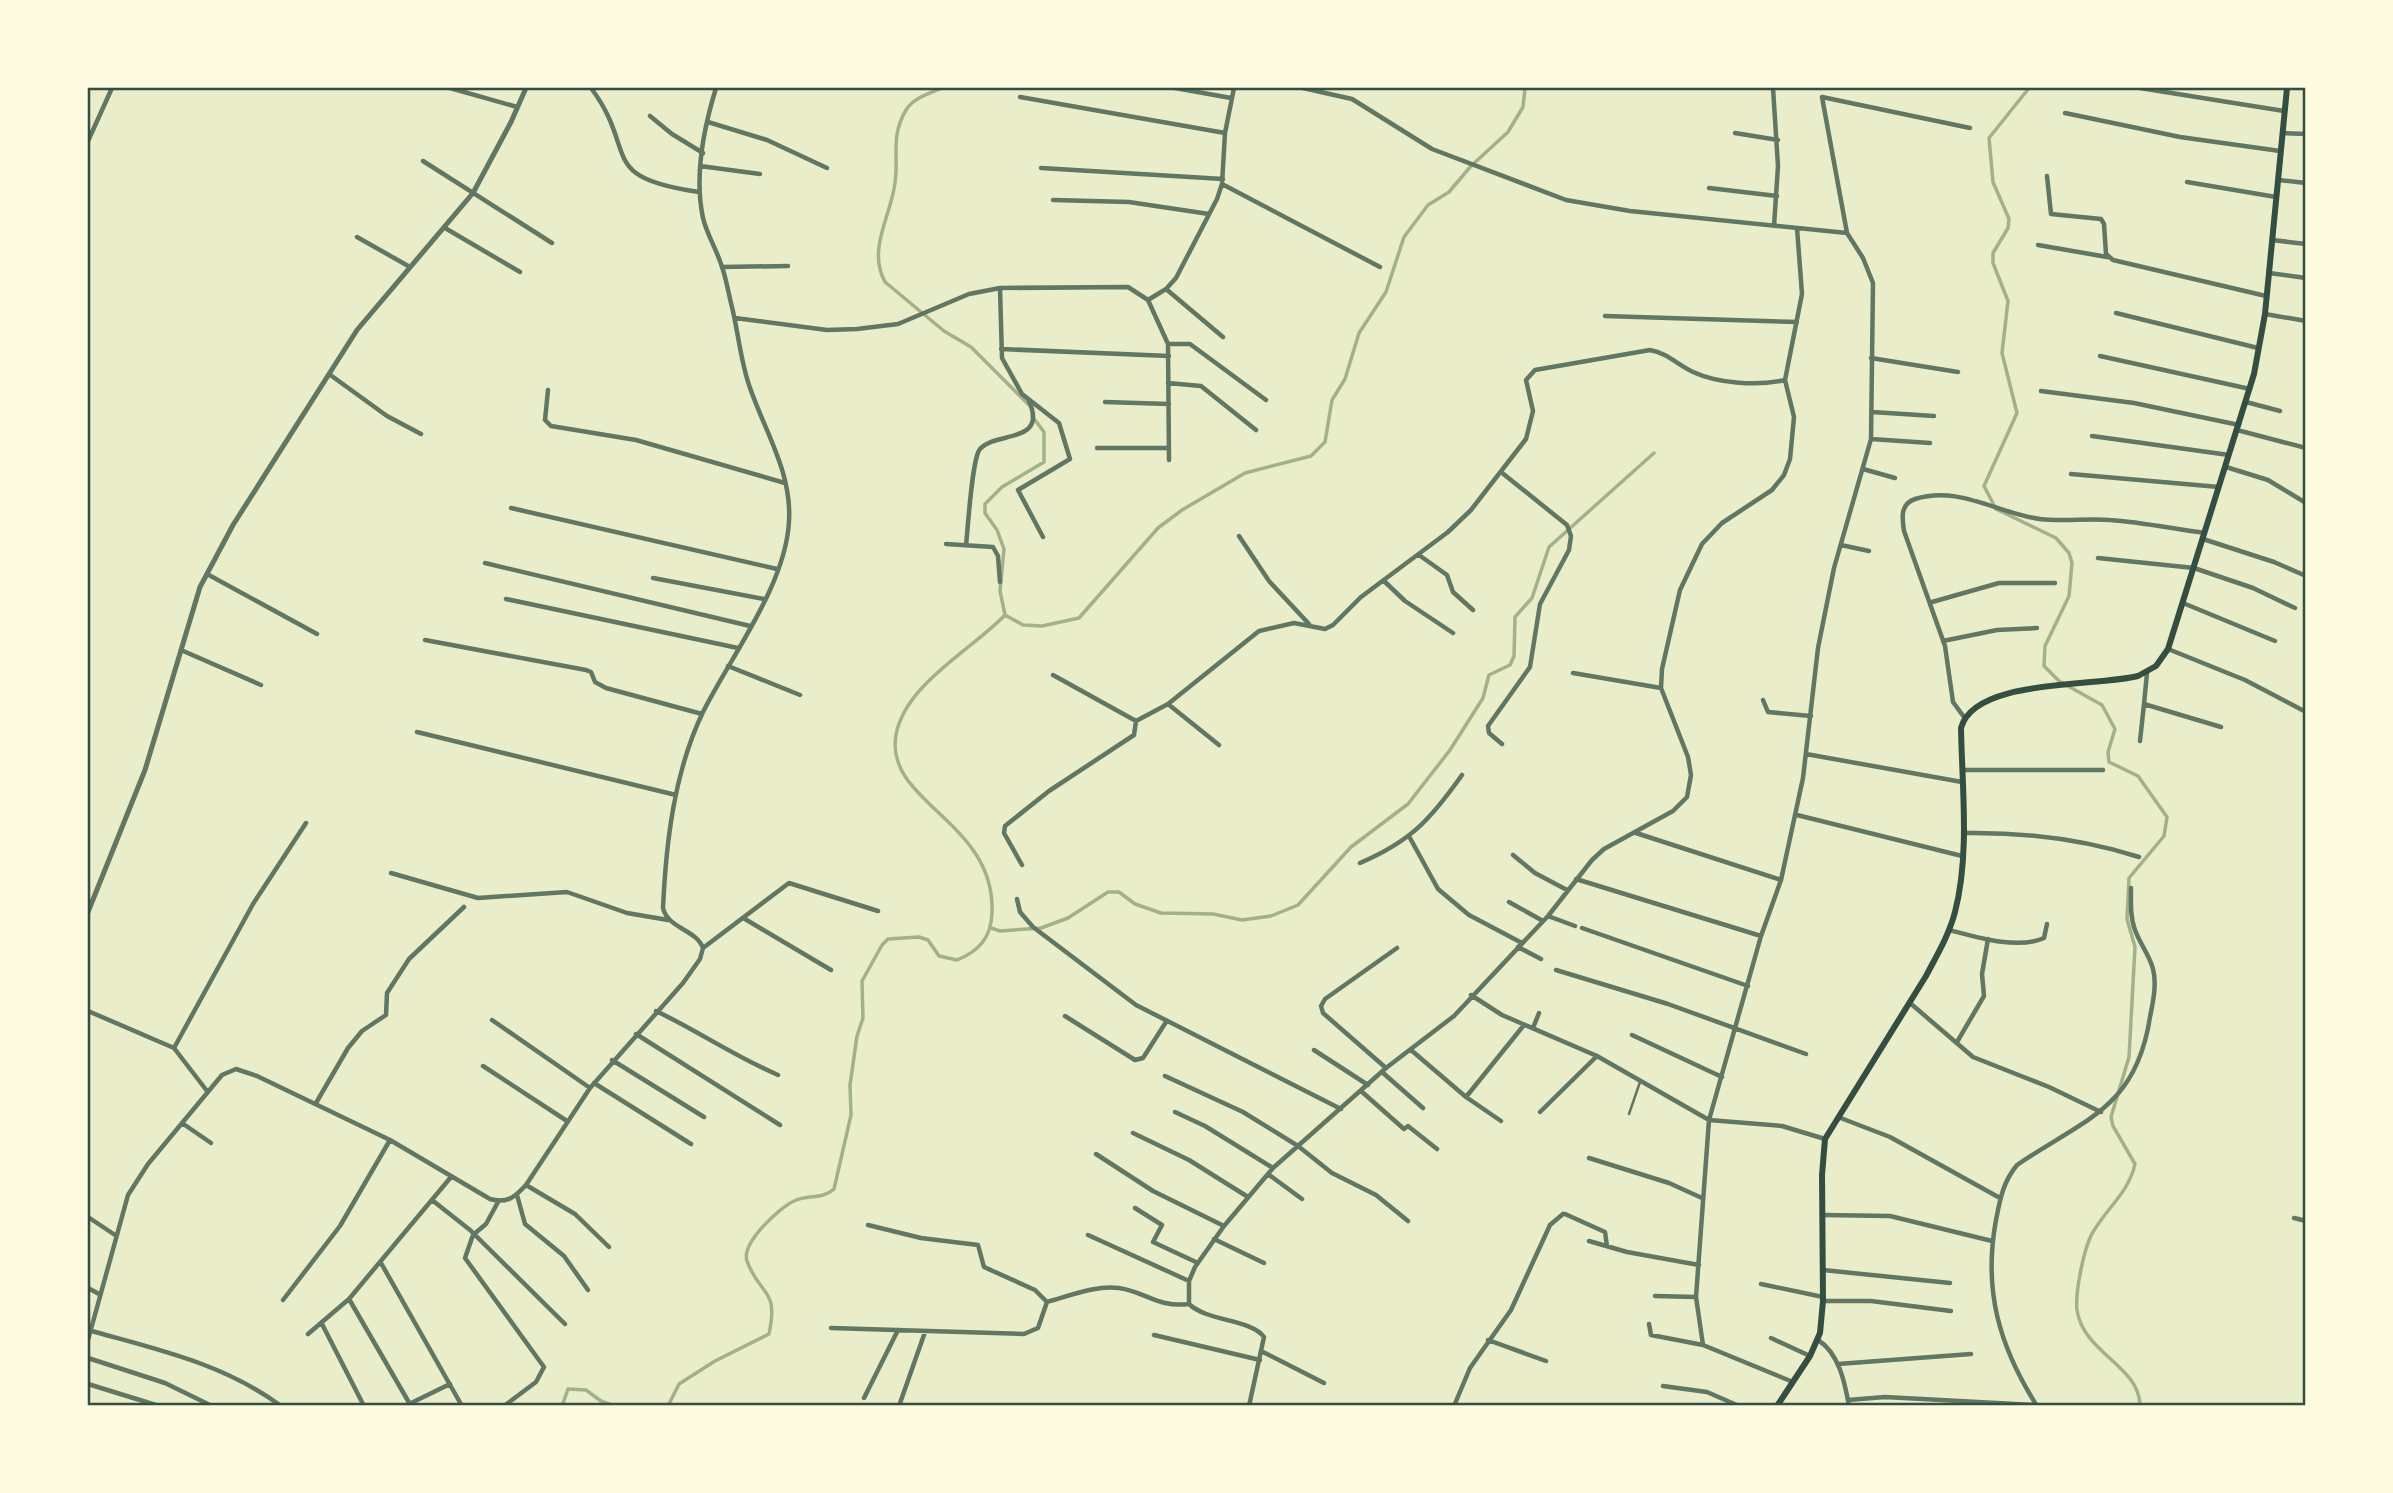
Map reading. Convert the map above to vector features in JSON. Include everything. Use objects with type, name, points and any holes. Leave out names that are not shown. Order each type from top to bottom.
[{"type":"main road","points":[[1777,1405],[1818,1340],[1823,1299],[1825,1139],[1910,1003],[1949,930],[1955,911],[1962,856],[1964,717],[1979,705],[1999,696],[2130,678],[2147,673],[2168,649],[2230,456],[2259,348],[2287,88]]},
{"type":"street","points":[[88,141],[112,88]]},
{"type":"street","points":[[450,88],[517,107]]},
{"type":"street","points":[[88,912],[145,770],[180,650],[207,574],[233,525],[357,330],[473,193],[526,88]]},
{"type":"street","points":[[591,88],[606,113],[621,154],[637,175],[652,183],[699,192]]},
{"type":"street","points":[[669,920],[663,908],[665,879],[676,795],[689,747],[702,714],[764,598],[788,537],[789,503],[785,483],[749,386],[722,267],[704,220],[699,192],[700,166],[716,88]]},
{"type":"street","points":[[1175,88],[1231,98]]},
{"type":"street","points":[[1148,300],[1166,289],[1176,278],[1209,214],[1222,181],[1226,133],[1234,88]]},
{"type":"street","points":[[1303,88],[1352,99],[1432,149],[1566,200],[1599,207],[1847,233]]},
{"type":"street","points":[[1773,88],[1778,140],[1774,226]]},
{"type":"street","points":[[2140,88],[2284,111]]},
{"type":"street","points":[[1020,97],[1226,133]]},
{"type":"street","points":[[1703,1345],[1696,1297],[1709,1120],[1762,936],[1781,880],[1797,814],[1811,716],[1813,673],[1841,545],[1871,439],[1872,283],[1864,258],[1847,233],[1822,97],[1970,128]]},
{"type":"street","points":[[2065,113],[2180,137],[2280,151]]},
{"type":"street","points":[[650,116],[672,134],[703,153]]},
{"type":"street","points":[[708,122],[767,140],[827,168]]},
{"type":"street","points":[[2282,132],[2305,134]]},
{"type":"street","points":[[1735,133],[1778,140]]},
{"type":"street","points":[[423,161],[552,243]]},
{"type":"street","points":[[700,166],[760,174]]},
{"type":"street","points":[[1041,168],[1222,181],[1380,267]]},
{"type":"street","points":[[2047,176],[2051,214],[2101,219],[2107,257]]},
{"type":"street","points":[[2277,180],[2305,183]]},
{"type":"street","points":[[2187,182],[2276,197]]},
{"type":"street","points":[[1709,188],[1777,196]]},
{"type":"street","points":[[1053,200],[1129,202],[1209,214]]},
{"type":"street","points":[[445,228],[520,272]]},
{"type":"street","points":[[1189,1304],[1189,1281],[1198,1263],[1224,1226],[1273,1168],[1384,1070],[1454,1016],[1548,916],[1576,879],[1604,849],[1681,804],[1690,786],[1685,743],[1661,688],[1662,668],[1674,611],[1702,544],[1723,523],[1758,502],[1784,475],[1793,440],[1794,417],[1785,380],[1802,294],[1797,228]]},
{"type":"street","points":[[357,237],[410,267]]},
{"type":"street","points":[[2272,240],[2305,244]]},
{"type":"street","points":[[2038,245],[2107,257],[2266,296]]},
{"type":"street","points":[[722,267],[788,266]]},
{"type":"street","points":[[2269,273],[2305,278]]},
{"type":"street","points":[[735,318],[827,330],[898,324],[969,294],[1000,288],[1128,287],[1148,300],[1168,344],[1169,460]]},
{"type":"street","points":[[966,545],[976,457],[988,444],[1028,428],[1032,409],[1010,377],[1001,349],[1000,288]]},
{"type":"street","points":[[1166,289],[1223,337]]},
{"type":"street","points":[[2116,313],[2259,348]]},
{"type":"street","points":[[2264,314],[2305,321]]},
{"type":"street","points":[[1605,316],[1797,322]]},
{"type":"street","points":[[1168,344],[1190,344],[1266,400]]},
{"type":"street","points":[[1001,349],[1169,356]]},
{"type":"street","points":[[1136,721],[1168,704],[1259,631],[1277,624],[1309,625],[1325,629],[1333,625],[1361,597],[1419,555],[1471,510],[1531,429],[1533,411],[1527,380],[1535,370],[1650,350],[1664,354],[1691,371],[1719,379],[1765,383],[1785,380]]},
{"type":"street","points":[[2100,356],[2250,389]]},
{"type":"street","points":[[1871,358],[1958,372]]},
{"type":"street","points":[[329,374],[387,416],[421,434]]},
{"type":"street","points":[[1168,383],[1201,386],[1256,430]]},
{"type":"street","points":[[548,390],[545,420],[551,426],[636,440],[785,483]]},
{"type":"street","points":[[2041,391],[2144,404],[2305,448]]},
{"type":"street","points":[[1028,400],[1059,423],[1070,459],[1018,490],[1042,537]]},
{"type":"street","points":[[1104,402],[1169,404]]},
{"type":"street","points":[[2246,402],[2280,411]]},
{"type":"street","points":[[1872,412],[1934,416]]},
{"type":"street","points":[[2092,436],[2230,456]]},
{"type":"street","points":[[1871,439],[1930,443]]},
{"type":"street","points":[[1097,448],[1168,449]]},
{"type":"street","points":[[2226,467],[2267,480],[2305,503]]},
{"type":"street","points":[[1864,469],[1895,478]]},
{"type":"street","points":[[1501,472],[1566,525],[1571,536],[1569,550],[1540,604],[1530,667],[1488,726],[1489,733],[1502,744]]},
{"type":"street","points":[[2071,474],[2220,488]]},
{"type":"street","points":[[1964,717],[1953,702],[1943,641],[1932,602],[1904,530],[1903,510],[1915,499],[1975,499],[2041,519],[2112,520],[2204,536],[2305,576]]},
{"type":"street","points":[[511,508],[777,569]]},
{"type":"street","points":[[1239,536],[1269,581],[1309,625]]},
{"type":"street","points":[[946,544],[993,547],[998,556],[1000,582]]},
{"type":"street","points":[[1841,545],[1869,551]]},
{"type":"street","points":[[1419,555],[1447,575],[1453,592],[1473,610]]},
{"type":"street","points":[[2098,558],[2194,568],[2253,588],[2295,608]]},
{"type":"street","points":[[485,563],[750,626]]},
{"type":"street","points":[[207,574],[317,634]]},
{"type":"street","points":[[653,578],[764,598]]},
{"type":"street","points":[[1384,581],[1405,601],[1453,633]]},
{"type":"street","points":[[1932,602],[1998,583],[2055,583]]},
{"type":"street","points":[[506,599],[738,648]]},
{"type":"street","points":[[2183,603],[2275,641]]},
{"type":"street","points":[[1943,641],[1997,629],[2037,628]]},
{"type":"street","points":[[425,640],[586,670],[591,672],[595,682],[606,688],[702,714]]},
{"type":"street","points":[[2168,649],[2245,680],[2305,712]]},
{"type":"street","points":[[180,650],[261,685]]},
{"type":"street","points":[[728,666],[800,695]]},
{"type":"street","points":[[1573,673],[1661,688]]},
{"type":"street","points":[[2140,741],[2147,673]]},
{"type":"street","points":[[1053,675],[1136,721]]},
{"type":"street","points":[[1763,700],[1768,712],[1811,716]]},
{"type":"street","points":[[1168,704],[1219,745]]},
{"type":"street","points":[[2144,704],[2221,727]]},
{"type":"street","points":[[1022,865],[1004,833],[1004,826],[1049,791],[1134,735],[1136,721]]},
{"type":"street","points":[[417,732],[676,795]]},
{"type":"street","points":[[1805,754],[1962,782]]},
{"type":"street","points":[[1962,770],[2103,770]]},
{"type":"street","points":[[1360,863],[1410,838],[1441,804],[1462,775]]},
{"type":"street","points":[[1797,814],[1962,856]]},
{"type":"street","points":[[174,1048],[247,914],[306,823]]},
{"type":"street","points":[[1635,832],[1781,880]]},
{"type":"street","points":[[1962,833],[2064,839],[2103,845],[2139,857]]},
{"type":"street","points":[[1410,838],[1438,889],[1469,915],[1541,959]]},
{"type":"street","points":[[1513,855],[1535,873],[1567,890]]},
{"type":"street","points":[[391,873],[478,898],[567,892],[627,913],[669,920],[696,937],[703,948]]},
{"type":"street","points":[[1576,879],[1762,936]]},
{"type":"street","points":[[504,1405],[536,1381],[544,1367],[468,1264],[465,1253],[474,1234],[486,1224],[498,1202],[517,1195],[526,1185],[590,1088],[696,966],[703,948],[745,919],[778,889],[795,883],[877,911]]},
{"type":"street","points":[[2037,1405],[2010,1356],[1993,1300],[1990,1269],[1992,1241],[2006,1178],[2017,1165],[2101,1112],[2125,1090],[2140,1062],[2153,1000],[2153,968],[2135,929],[2130,888]]},
{"type":"street","points":[[1017,899],[1020,912],[1033,927],[1108,986],[1166,1022],[1341,1109]]},
{"type":"street","points":[[1509,902],[1543,921]]},
{"type":"street","points":[[316,1103],[348,1048],[362,1031],[386,1015],[387,993],[409,959],[464,907]]},
{"type":"street","points":[[1548,916],[1575,926]]},
{"type":"street","points":[[745,919],[831,970]]},
{"type":"street","points":[[1949,930],[1989,939],[2039,940],[2047,935],[2047,924]]},
{"type":"street","points":[[1582,928],[1748,986]]},
{"type":"street","points":[[1957,1042],[1984,996],[1982,974],[1989,939]]},
{"type":"street","points":[[1397,948],[1325,999],[1321,1006],[1324,1013],[1423,1108]]},
{"type":"street","points":[[1556,970],[1736,1028],[1805,1054]]},
{"type":"street","points":[[1471,995],[1524,1025],[1597,1056],[1709,1120],[1782,1126],[1825,1139]]},
{"type":"street","points":[[1910,1003],[1983,1062],[2049,1087],[2101,1112]]},
{"type":"street","points":[[88,1011],[174,1048],[207,1091]]},
{"type":"street","points":[[656,1011],[703,1034],[741,1058],[778,1075]]},
{"type":"street","points":[[1533,1028],[1539,1013]]},
{"type":"street","points":[[1065,1016],[1135,1060],[1143,1058],[1166,1022]]},
{"type":"street","points":[[492,1020],[590,1088]]},
{"type":"street","points":[[1466,1097],[1524,1025]]},
{"type":"street","points":[[636,1034],[780,1125]]},
{"type":"street","points":[[1633,1035],[1722,1077]]},
{"type":"street","points":[[1314,1050],[1368,1085]]},
{"type":"street","points":[[1411,1050],[1466,1097],[1501,1121]]},
{"type":"street","points":[[1540,1112],[1597,1056]]},
{"type":"street","points":[[612,1060],[704,1117]]},
{"type":"street","points":[[483,1066],[567,1121]]},
{"type":"street","points":[[88,1340],[115,1235],[125,1203],[138,1177],[222,1074],[236,1069],[316,1103],[390,1140],[498,1202]]},
{"type":"street","points":[[1165,1076],[1243,1112],[1298,1146],[1332,1173],[1376,1195],[1408,1221]]},
{"type":"street","points":[[594,1083],[691,1144]]},
{"type":"street","points":[[1361,1091],[1404,1129],[1408,1126],[1437,1149]]},
{"type":"street","points":[[1175,1112],[1205,1126],[1273,1168]]},
{"type":"street","points":[[1838,1117],[1890,1137],[2000,1198]]},
{"type":"street","points":[[182,1123],[211,1143]]},
{"type":"street","points":[[1133,1133],[1189,1160],[1248,1197]]},
{"type":"street","points":[[283,1300],[340,1226],[390,1140]]},
{"type":"street","points":[[1096,1154],[1153,1191],[1224,1226]]},
{"type":"street","points":[[1589,1158],[1669,1183],[1702,1198]]},
{"type":"street","points":[[1268,1174],[1302,1199]]},
{"type":"street","points":[[308,1334],[349,1299],[451,1177]]},
{"type":"street","points":[[526,1185],[549,1196],[583,1220],[609,1247]]},
{"type":"street","points":[[517,1195],[525,1224],[564,1256],[588,1290]]},
{"type":"street","points":[[432,1200],[474,1234],[565,1324]]},
{"type":"street","points":[[1135,1208],[1162,1225],[1153,1242],[1198,1263]]},
{"type":"street","points":[[1454,1405],[1460,1385],[1488,1340],[1511,1310],[1550,1225],[1564,1214],[1605,1233],[1606,1246]]},
{"type":"street","points":[[1823,1215],[1890,1216],[1992,1241]]},
{"type":"street","points":[[88,1217],[115,1235]]},
{"type":"street","points":[[2294,1218],[2305,1221]]},
{"type":"street","points":[[869,1225],[920,1238],[978,1245],[984,1267],[1035,1290],[1047,1301]]},
{"type":"street","points":[[1088,1235],[1189,1281]]},
{"type":"street","points":[[1214,1239],[1264,1263]]},
{"type":"street","points":[[1589,1241],[1699,1265]]},
{"type":"street","points":[[381,1263],[462,1405]]},
{"type":"street","points":[[1824,1270],[1950,1283]]},
{"type":"street","points":[[1761,1284],[1823,1299],[1871,1301],[1951,1311]]},
{"type":"street","points":[[88,1288],[99,1294]]},
{"type":"street","points":[[1047,1301],[1090,1291],[1120,1288],[1163,1304],[1189,1304],[1219,1320],[1257,1329],[1265,1342],[1249,1405]]},
{"type":"street","points":[[1656,1296],[1696,1297]]},
{"type":"street","points":[[349,1299],[409,1405],[450,1384]]},
{"type":"street","points":[[831,1328],[1024,1334],[1038,1328],[1047,1301]]},
{"type":"street","points":[[322,1324],[364,1405]]},
{"type":"street","points":[[1649,1324],[1651,1335],[1703,1345],[1793,1382]]},
{"type":"street","points":[[89,1330],[203,1363],[243,1382],[281,1405]]},
{"type":"street","points":[[864,1398],[898,1330]]},
{"type":"street","points":[[899,1405],[925,1332]]},
{"type":"street","points":[[1154,1335],[1260,1360]]},
{"type":"street","points":[[1771,1338],[1810,1356]]},
{"type":"street","points":[[1488,1340],[1546,1361]]},
{"type":"street","points":[[1818,1340],[1825,1345],[1838,1364],[1848,1403],[1885,1397],[2037,1405]]},
{"type":"street","points":[[1263,1352],[1324,1383]]},
{"type":"street","points":[[1838,1364],[1971,1354]]},
{"type":"street","points":[[88,1357],[165,1383],[212,1405]]},
{"type":"street","points":[[88,1384],[156,1405]]},
{"type":"street","points":[[1663,1386],[1707,1392],[1739,1405]]},
{"type":"lane","points":[[1629,1114],[1640,1082]]},
{"type":"waterway","points":[[942,88],[913,102],[901,120],[893,195],[879,245],[880,270],[885,282],[944,331],[971,347],[1029,405]]},
{"type":"waterway","points":[[1005,615],[1023,625],[1042,626],[1079,618],[1158,528],[1182,510],[1245,473],[1311,456],[1325,442],[1332,400],[1345,379],[1359,333],[1386,292],[1404,237],[1428,205],[1449,192],[1471,166],[1508,132],[1523,107],[1525,88]]},
{"type":"waterway","points":[[2029,88],[1989,138],[1993,182],[2009,219],[2008,228],[1993,253],[1993,263],[2008,301],[2002,353],[2017,413],[1984,486],[1996,509],[2056,538],[2069,553],[2072,563],[2069,596],[2045,646],[2044,666],[2059,681],[2102,705],[2115,729],[2108,752],[2109,762],[2138,776],[2167,817],[2164,836],[2129,878],[2127,919],[2135,947],[2129,1057],[2111,1117],[2113,1126],[2135,1164],[2128,1183],[2093,1232],[2086,1248],[2077,1292],[2077,1310],[2081,1325],[2089,1338],[2131,1380],[2138,1392],[2140,1406]]},
{"type":"waterway","points":[[668,1406],[679,1384],[715,1361],[769,1334],[772,1308],[770,1300],[752,1273],[747,1254],[755,1236],[787,1205],[799,1199],[825,1195],[834,1189],[851,1115],[850,1085],[857,1036],[863,1018],[862,981],[882,945],[888,939],[919,937],[928,940],[939,956],[957,960],[977,948],[989,930],[992,913],[989,882],[977,856],[960,834],[906,779],[897,758],[896,735],[902,717],[926,684],[1005,615],[1000,591],[1004,549],[997,530],[985,513],[985,504],[1002,487],[1044,462],[1044,432],[1032,416]]},
{"type":"waterway","points":[[991,928],[1000,931],[1041,928],[1068,918],[1108,892],[1119,892],[1135,904],[1161,913],[1213,914],[1242,920],[1271,916],[1298,905],[1351,847],[1408,804],[1450,750],[1483,698],[1489,675],[1510,665],[1514,656],[1515,617],[1532,598],[1549,547],[1654,453]]},
{"type":"waterway","points":[[562,1406],[568,1389],[586,1390],[601,1401],[614,1406]]}]
